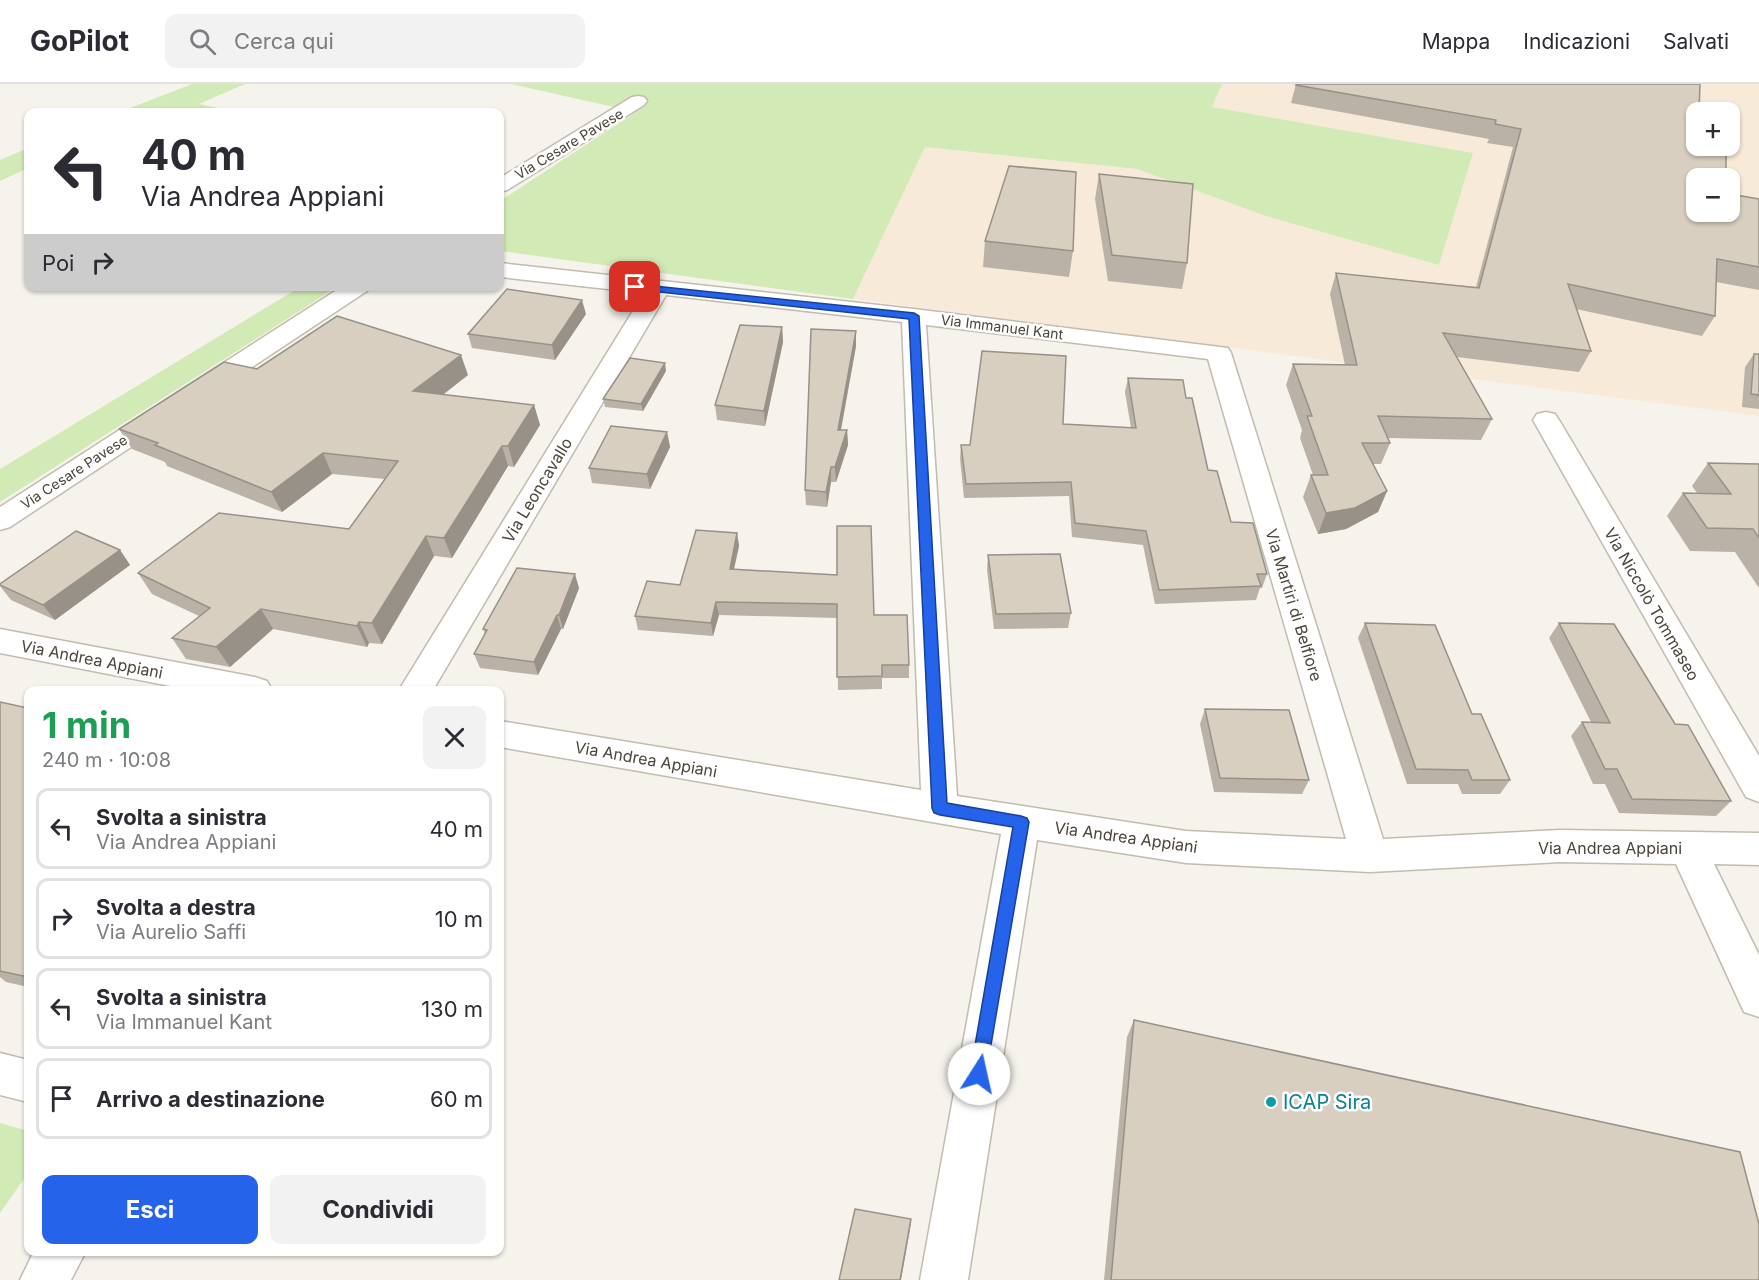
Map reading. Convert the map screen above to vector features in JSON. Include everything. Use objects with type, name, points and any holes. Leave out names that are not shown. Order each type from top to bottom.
[{"type":"street","name":"Via Cesare Pavese","points":[[504,184],[638,101]]},
{"type":"street","name":"Via Immanuel Kant","points":[[504,270],[1219,353]]},
{"type":"street","name":"Via Leoncavallo","points":[[418,686],[658,289]]},
{"type":"street","name":"Via Cesare Pavese","points":[[0,520],[351,291]]},
{"type":"street","points":[[914,316],[940,808]]},
{"type":"street","name":"Via Martiri di Belfiore","points":[[1219,353],[1370,856]]},
{"type":"street","name":"Via Niccolò Tommaseo","points":[[1546,420],[1759,788]]},
{"type":"street","name":"Via Andrea Appiani","points":[[0,641],[234,686]]},
{"type":"street","name":"Via Andrea Appiani","points":[[504,735],[1021,822],[1186,847],[1370,856],[1560,846],[1759,849]]},
{"type":"street","points":[[944,1280],[1021,822]]},
{"type":"street","points":[[1687,848],[1759,998]]},
{"type":"street","points":[[0,1074],[24,1080]]},
{"type":"street","points":[[44,1280],[59,1256]]},
{"type":"shaded area","points":[[1222,84],[1759,84],[1759,416],[853,299],[925,147],[1137,169],[1266,216],[1439,265],[1473,153],[1212,107]]},
{"type":"green space","points":[[192,84],[245,84],[199,104],[217,108],[130,108]]},
{"type":"green space","points":[[511,84],[1222,84],[1212,107],[1473,153],[1439,265],[1266,216],[1137,169],[925,147],[853,299],[504,252],[504,198],[636,112]]},
{"type":"green space","points":[[24,150],[24,170],[0,181],[0,160]]},
{"type":"green space","points":[[293,291],[331,291],[0,502],[0,469]]},
{"type":"green space","points":[[0,1123],[24,1130],[24,1179],[0,1213]]},
{"type":"building","points":[[1700,84],[1699,102],[1686,102],[1686,156],[1726,156],[1726,168],[1686,168],[1686,222],[1740,222],[1740,196],[1759,199],[1759,267],[1717,259],[1715,316],[1568,284],[1591,351],[1443,333],[1492,419],[1378,416],[1390,443],[1362,443],[1387,491],[1355,508],[1326,513],[1311,475],[1328,475],[1307,416],[1312,416],[1293,364],[1357,365],[1336,273],[1479,288],[1521,129],[1495,124],[1496,120],[1296,85]]},
{"type":"building","points":[[1009,166],[1076,172],[1073,251],[985,241]]},
{"type":"building","points":[[1099,174],[1193,184],[1187,263],[1112,255]]},
{"type":"building","points":[[507,289],[582,300],[552,345],[468,334]]},
{"type":"building","points":[[337,316],[461,355],[413,391],[534,405],[508,446],[502,446],[444,538],[426,536],[372,623],[359,622],[357,626],[261,609],[216,647],[172,638],[210,608],[138,573],[219,513],[349,529],[398,461],[323,453],[271,492],[155,445],[158,443],[119,429],[224,362],[257,369]]},
{"type":"building","points":[[740,325],[782,327],[764,411],[715,405]]},
{"type":"building","points":[[811,329],[856,331],[838,430],[847,430],[835,467],[831,467],[826,492],[805,490]]},
{"type":"building","points":[[982,351],[1066,356],[1063,424],[1136,428],[1128,378],[1183,380],[1186,398],[1192,398],[1208,470],[1217,471],[1231,522],[1253,523],[1267,574],[1257,574],[1261,586],[1159,590],[1146,531],[1075,523],[1071,482],[966,484],[961,445],[970,445]]},
{"type":"building","points":[[1754,354],[1759,354],[1759,395],[1751,394]]},
{"type":"building","points":[[630,358],[665,363],[641,404],[603,399]]},
{"type":"building","points":[[611,426],[667,432],[647,474],[589,468]]},
{"type":"building","points":[[1708,463],[1759,464],[1759,538],[1753,529],[1707,528],[1683,493],[1731,494]]},
{"type":"building","points":[[837,526],[871,526],[874,615],[907,615],[909,665],[882,665],[882,676],[837,677],[837,604],[716,602],[711,623],[635,616],[647,581],[680,585],[696,530],[737,533],[730,569],[837,575]]},
{"type":"building","points":[[76,531],[120,550],[43,605],[0,585],[0,584]]},
{"type":"building","points":[[1060,554],[1071,613],[996,614],[988,555]]},
{"type":"building","points":[[517,568],[575,574],[559,615],[534,662],[474,654],[487,630],[483,629]]},
{"type":"building","points":[[1365,623],[1435,625],[1472,714],[1481,714],[1510,780],[1472,780],[1468,770],[1416,769]]},
{"type":"building","points":[[1559,623],[1614,624],[1675,724],[1688,725],[1731,801],[1632,799],[1617,769],[1605,769],[1582,722],[1610,723]]},
{"type":"building","points":[[0,702],[24,707],[24,976],[0,971]]},
{"type":"building","points":[[1205,709],[1289,710],[1309,780],[1220,778]]},
{"type":"building","name":"ICAP Sira","points":[[1134,1020],[1740,1152],[1759,1224],[1759,1280],[1111,1280]]},
{"type":"building","points":[[855,1209],[911,1219],[900,1280],[839,1280]]},
{"type":"place","name":"ICAP Sira","points":[[1271,1102]]},
{"type":"route","points":[[635,287],[914,316],[940,808],[1021,822],[979,1074]]}]
